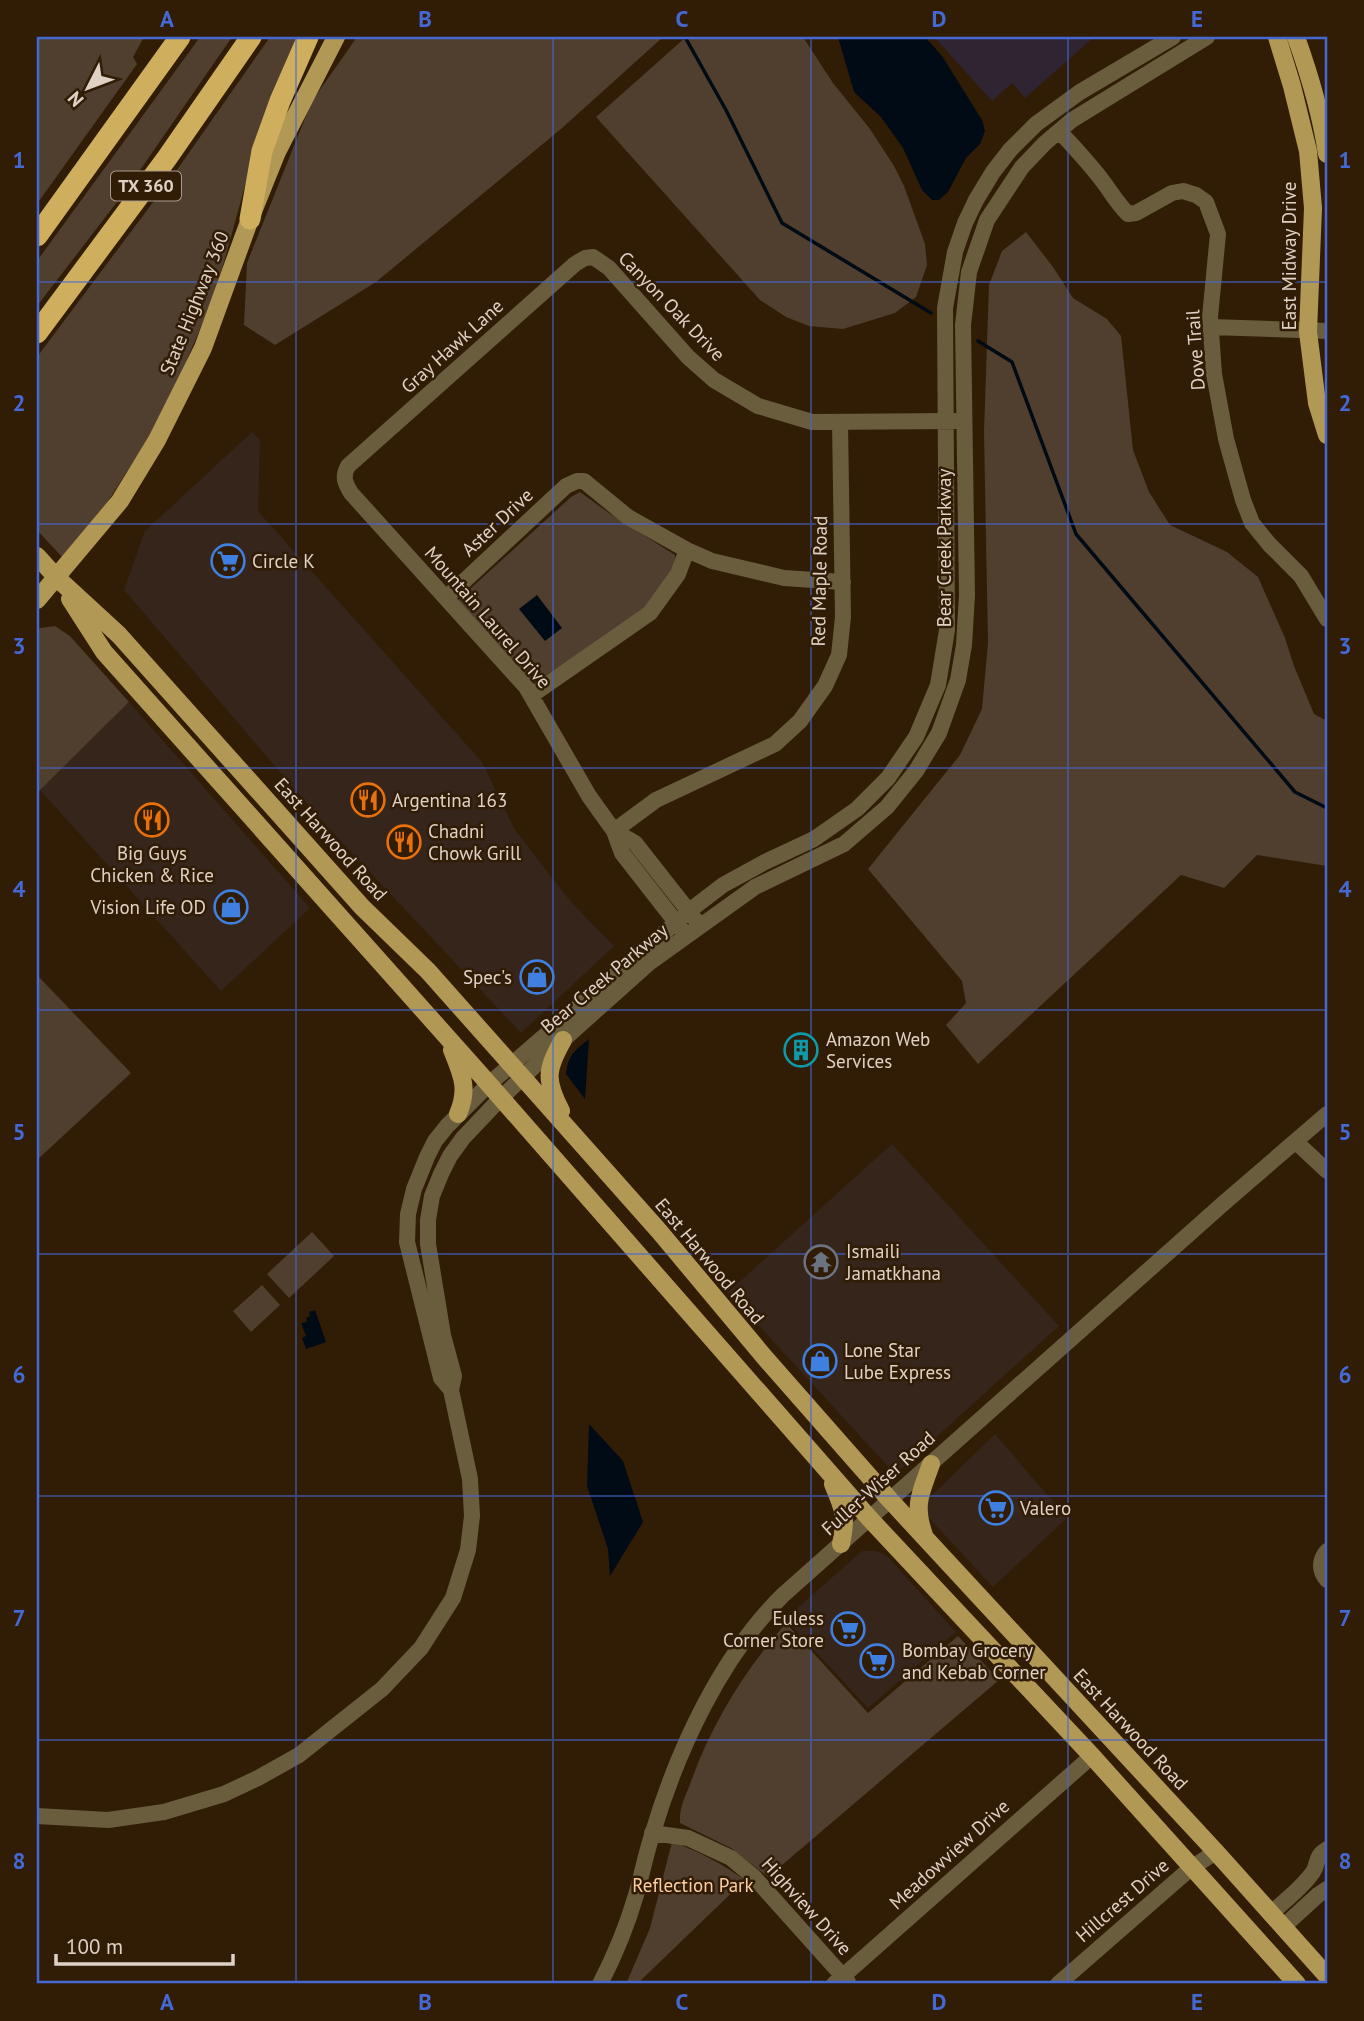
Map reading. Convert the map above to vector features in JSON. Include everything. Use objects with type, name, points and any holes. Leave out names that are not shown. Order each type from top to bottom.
[{"type":"highway","name":"TX 360","points":[[37,236],[180,37]]},
{"type":"highway","name":"TX 360","points":[[37,333],[167,158],[251,37]]},
{"type":"highway","points":[[250,219],[262,151],[308,37]]},
{"type":"main road","name":"State Highway 360","points":[[37,600],[120,501],[157,440],[203,348],[277,152],[336,37]]},
{"type":"main road","name":"East Midway Drive","points":[[1277,37],[1308,151],[1313,208],[1308,332],[1318,403],[1327,435]]},
{"type":"main road","points":[[1296,37],[1322,119],[1327,154]]},
{"type":"main road","name":"East Harwood Road","points":[[37,556],[119,635],[362,907],[428,971],[659,1231],[766,1359],[890,1500],[1327,1976]]},
{"type":"main road","name":"East Harwood Road","points":[[57,578],[104,652],[870,1518],[1092,1756],[1297,1984]]},
{"type":"main road","points":[[259,826],[275,810]]},
{"type":"main road","points":[[447,1037],[464,1084],[464,1101],[458,1114]]},
{"type":"main road","points":[[563,1040],[551,1061],[551,1090],[562,1112],[591,1154]]},
{"type":"main road","points":[[745,1376],[766,1359]]},
{"type":"main road","points":[[925,1538],[918,1506],[931,1464]]},
{"type":"main road","points":[[828,1471],[845,1514],[841,1544]]},
{"type":"street","name":"Bear Creek Parkway","points":[[517,1071],[563,1040],[687,928],[689,911],[723,885],[814,839],[856,809],[888,778],[916,737],[938,685],[947,630],[945,308],[955,252],[976,200],[993,172],[1036,124],[1080,92],[1173,37]]},
{"type":"street","name":"Bear Creek Parkway","points":[[451,1391],[441,1378],[407,1242],[408,1214],[419,1174],[435,1141],[458,1114],[495,1091],[687,928],[755,887],[844,844],[887,807],[916,771],[939,733],[958,680],[964,645],[967,596],[963,325],[969,272],[977,244],[987,220],[1015,176],[1045,143],[1072,120],[1207,37]]},
{"type":"street","name":"Dove Trail","points":[[1059,131],[1128,214],[1136,213],[1172,193],[1183,191],[1206,202],[1218,234],[1210,317],[1214,374],[1226,439],[1243,500],[1252,523],[1301,576],[1327,619]]},
{"type":"street","name":"Canyon Oak Drive","points":[[593,257],[609,268],[688,356],[715,380],[758,405],[811,422],[965,421]]},
{"type":"street","name":"Gray Hawk Lane","points":[[344,474],[355,460],[576,264],[585,258],[593,257]]},
{"type":"street","points":[[1211,327],[1327,331]]},
{"type":"street","name":"Red Maple Road","points":[[614,831],[656,800],[775,744],[800,721],[825,686],[839,655],[843,617],[840,422]]},
{"type":"street","name":"Mountain Laurel Drive","points":[[344,474],[351,493],[532,695],[589,796],[614,831],[622,853],[687,928]]},
{"type":"street","name":"Aster Drive","points":[[447,597],[566,486],[577,481],[584,481],[628,517],[687,550]]},
{"type":"street","points":[[532,695],[650,613],[678,574],[687,550],[712,561],[784,578],[843,582]]},
{"type":"street","name":"Mountain Laurel Drive","points":[[614,831],[635,843],[689,911]]},
{"type":"street","name":"Bear Creek Parkway","points":[[37,1816],[108,1820],[164,1812],[224,1794],[258,1778],[299,1755],[382,1689],[421,1647],[453,1598],[468,1550],[472,1516],[470,1479],[451,1391],[454,1376],[439,1312],[428,1244],[428,1220],[432,1196],[450,1156],[495,1091]]},
{"type":"street","name":"Fuller-Wiser Road","points":[[600,1984],[616,1953],[652,1833],[686,1742],[737,1651],[763,1615],[1327,1114]]},
{"type":"street","points":[[1296,1142],[1327,1171]]},
{"type":"street","points":[[1327,1551],[1321,1561],[1327,1580]]},
{"type":"street","name":"Meadowview Drive","points":[[842,1982],[1092,1756]]},
{"type":"street","name":"Highview Drive","points":[[652,1833],[688,1838],[732,1858],[754,1877],[842,1982]]},
{"type":"street","points":[[1278,1920],[1315,1870],[1318,1857],[1327,1849]]},
{"type":"street","name":"Hillcrest Drive","points":[[1058,1984],[1191,1868],[1216,1852]]},
{"type":"street","points":[[1278,1920],[1327,1889]]},
{"type":"shaded area","points":[[838,37],[925,37],[942,56],[982,120],[985,131],[980,144],[966,158],[948,192],[939,200],[932,200],[922,190],[903,148],[881,117],[854,92]]},
{"type":"shaded area","points":[[934,37],[1094,37],[1025,98],[1012,83],[992,101]]},
{"type":"shaded area","points":[[252,432],[260,440],[258,511],[482,762],[515,830],[571,902],[614,946],[521,1033],[321,820],[124,590],[145,531]]},
{"type":"shaded area","points":[[537,595],[562,628],[545,641],[519,609]]},
{"type":"shaded area","points":[[129,702],[310,908],[221,991],[40,790]]},
{"type":"shaded area","points":[[589,1039],[585,1099],[566,1074],[573,1053]]},
{"type":"shaded area","points":[[892,1144],[1059,1326],[901,1469],[893,1472],[728,1292]]},
{"type":"shaded area","points":[[315,1310],[326,1342],[306,1349],[302,1338],[306,1336],[301,1323],[307,1322],[309,1312]]},
{"type":"shaded area","points":[[589,1424],[623,1461],[643,1522],[610,1576],[608,1549],[587,1486]]},
{"type":"shaded area","points":[[995,1434],[1067,1518],[993,1587],[927,1516],[928,1499]]},
{"type":"shaded area","points":[[862,1551],[877,1551],[888,1557],[956,1632],[868,1708],[785,1619]]},
{"type":"green space","points":[[144,37],[133,57],[137,64],[37,204],[37,38]]},
{"type":"green space","points":[[200,37],[232,37],[127,189],[37,306],[37,261]]},
{"type":"green space","points":[[270,37],[301,37],[251,164],[210,306],[152,432],[107,503],[62,557],[37,530],[37,357],[172,177]]},
{"type":"green space","points":[[357,37],[663,37],[561,129],[376,282],[275,345],[244,325],[247,263],[312,101]]},
{"type":"green space","points":[[686,37],[803,37],[833,83],[870,129],[904,186],[925,244],[927,265],[916,297],[895,313],[843,329],[809,326],[786,317],[760,300],[596,117]]},
{"type":"green space","points":[[1026,232],[1073,298],[1107,319],[1121,336],[1133,450],[1149,492],[1170,525],[1227,552],[1258,577],[1314,714],[1327,721],[1327,866],[1257,855],[1224,888],[1181,875],[978,1064],[946,1025],[966,1003],[962,981],[868,869],[960,755],[982,709],[988,643],[984,432],[989,285],[1002,251]]},
{"type":"green space","points":[[580,492],[675,555],[677,563],[647,611],[535,682],[526,680],[457,603],[571,497]]},
{"type":"green space","points":[[55,626],[70,636],[129,702],[37,793],[37,632],[40,628]]},
{"type":"green space","points":[[37,975],[131,1073],[37,1160]]},
{"type":"green space","points":[[312,1232],[334,1256],[289,1298],[267,1274]]},
{"type":"green space","points":[[262,1285],[280,1305],[251,1332],[233,1311]]},
{"type":"green space","points":[[786,1623],[868,1713],[958,1636],[999,1680],[768,1877],[731,1848],[680,1823],[680,1818],[697,1764],[718,1721],[742,1680]]},
{"type":"green space","name":"Reflection Park","points":[[672,1842],[710,1858],[745,1880],[637,1984],[626,1984],[650,1928]]},
{"type":"waterway","points":[[685,37],[726,110],[782,223],[931,313]]},
{"type":"waterway","points":[[978,341],[1012,362],[1076,534],[1295,792],[1327,808]]},
{"type":"place","name":"Circle K","points":[[228,561]]},
{"type":"place","name":"Argentina 163","points":[[368,800]]},
{"type":"place","name":"Big Guys Chicken & Rice","points":[[152,820]]},
{"type":"place","name":"Chadni Chowk Grill","points":[[404,842]]},
{"type":"place","name":"Vision Life OD","points":[[231,907]]},
{"type":"place","name":"Spec's","points":[[537,977]]},
{"type":"place","name":"Amazon Web Services","points":[[801,1050]]},
{"type":"place","name":"Ismaili Jamatkhana","points":[[821,1262]]},
{"type":"place","name":"Lone Star Lube Express","points":[[820,1361]]},
{"type":"place","name":"Valero","points":[[996,1508]]},
{"type":"place","name":"Euless Corner Store","points":[[848,1629]]},
{"type":"place","name":"Bombay Grocery and Kebab Corner","points":[[877,1661]]}]
